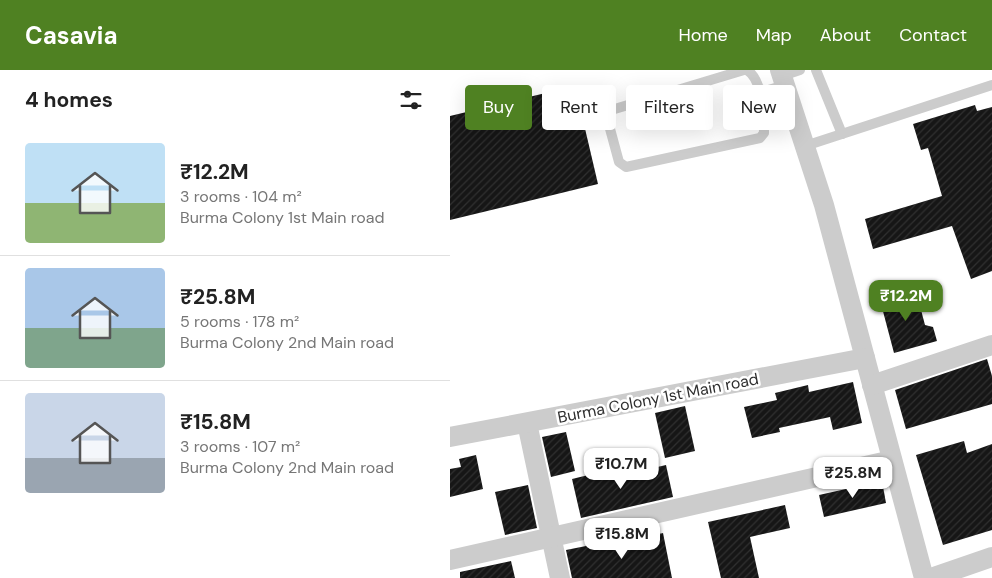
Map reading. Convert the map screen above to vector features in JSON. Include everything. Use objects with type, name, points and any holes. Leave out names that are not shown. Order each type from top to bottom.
[{"type":"street","points":[[787,75],[805,146],[824,205],[924,578]]},
{"type":"street","points":[[872,385],[992,345]]},
{"type":"street","name":"Burma Colony 1st Main road","points":[[450,437],[865,358]]},
{"type":"street","points":[[527,423],[560,578]]},
{"type":"street","points":[[450,560],[892,460]]},
{"type":"street","points":[[931,578],[992,557]]},
{"type":"lane","points":[[757,85],[752,73],[746,70],[608,111],[606,114],[619,162],[626,167],[760,138],[764,130]]},
{"type":"lane","points":[[816,70],[842,134]]},
{"type":"lane","points":[[773,85],[787,75]]},
{"type":"lane","points":[[805,146],[992,85]]},
{"type":"building","points":[[542,94],[542,130],[585,130],[598,184],[450,220],[450,116],[465,112],[465,130],[532,130],[532,96]]},
{"type":"building","points":[[975,105],[977,111],[992,107],[992,271],[971,279],[952,226],[873,249],[865,219],[942,196],[928,148],[921,150],[913,124]]},
{"type":"building","points":[[916,291],[925,325],[933,327],[937,341],[894,353],[880,300]]},
{"type":"building","points":[[987,359],[992,376],[992,404],[906,429],[895,390]]},
{"type":"building","points":[[853,382],[862,423],[833,430],[830,417],[779,428],[780,432],[752,438],[744,407],[777,400],[775,393],[808,385],[809,392]]},
{"type":"building","points":[[685,406],[695,451],[665,458],[655,413]]},
{"type":"building","points":[[566,432],[575,471],[551,477],[542,437]]},
{"type":"building","points":[[964,441],[967,453],[992,444],[992,530],[943,545],[916,455]]},
{"type":"building","points":[[476,455],[483,489],[450,497],[450,469],[461,467],[459,459]]},
{"type":"building","points":[[666,465],[673,497],[581,518],[572,479],[621,467],[623,475]]},
{"type":"building","points":[[882,481],[886,503],[824,517],[819,495]]},
{"type":"building","points":[[528,485],[537,528],[505,535],[495,492]]},
{"type":"building","points":[[785,505],[790,528],[750,537],[759,578],[721,578],[708,522]]},
{"type":"building","points":[[663,533],[672,578],[572,578],[566,550],[591,545],[593,549]]},
{"type":"building","points":[[511,561],[515,578],[460,578],[460,572]]}]
